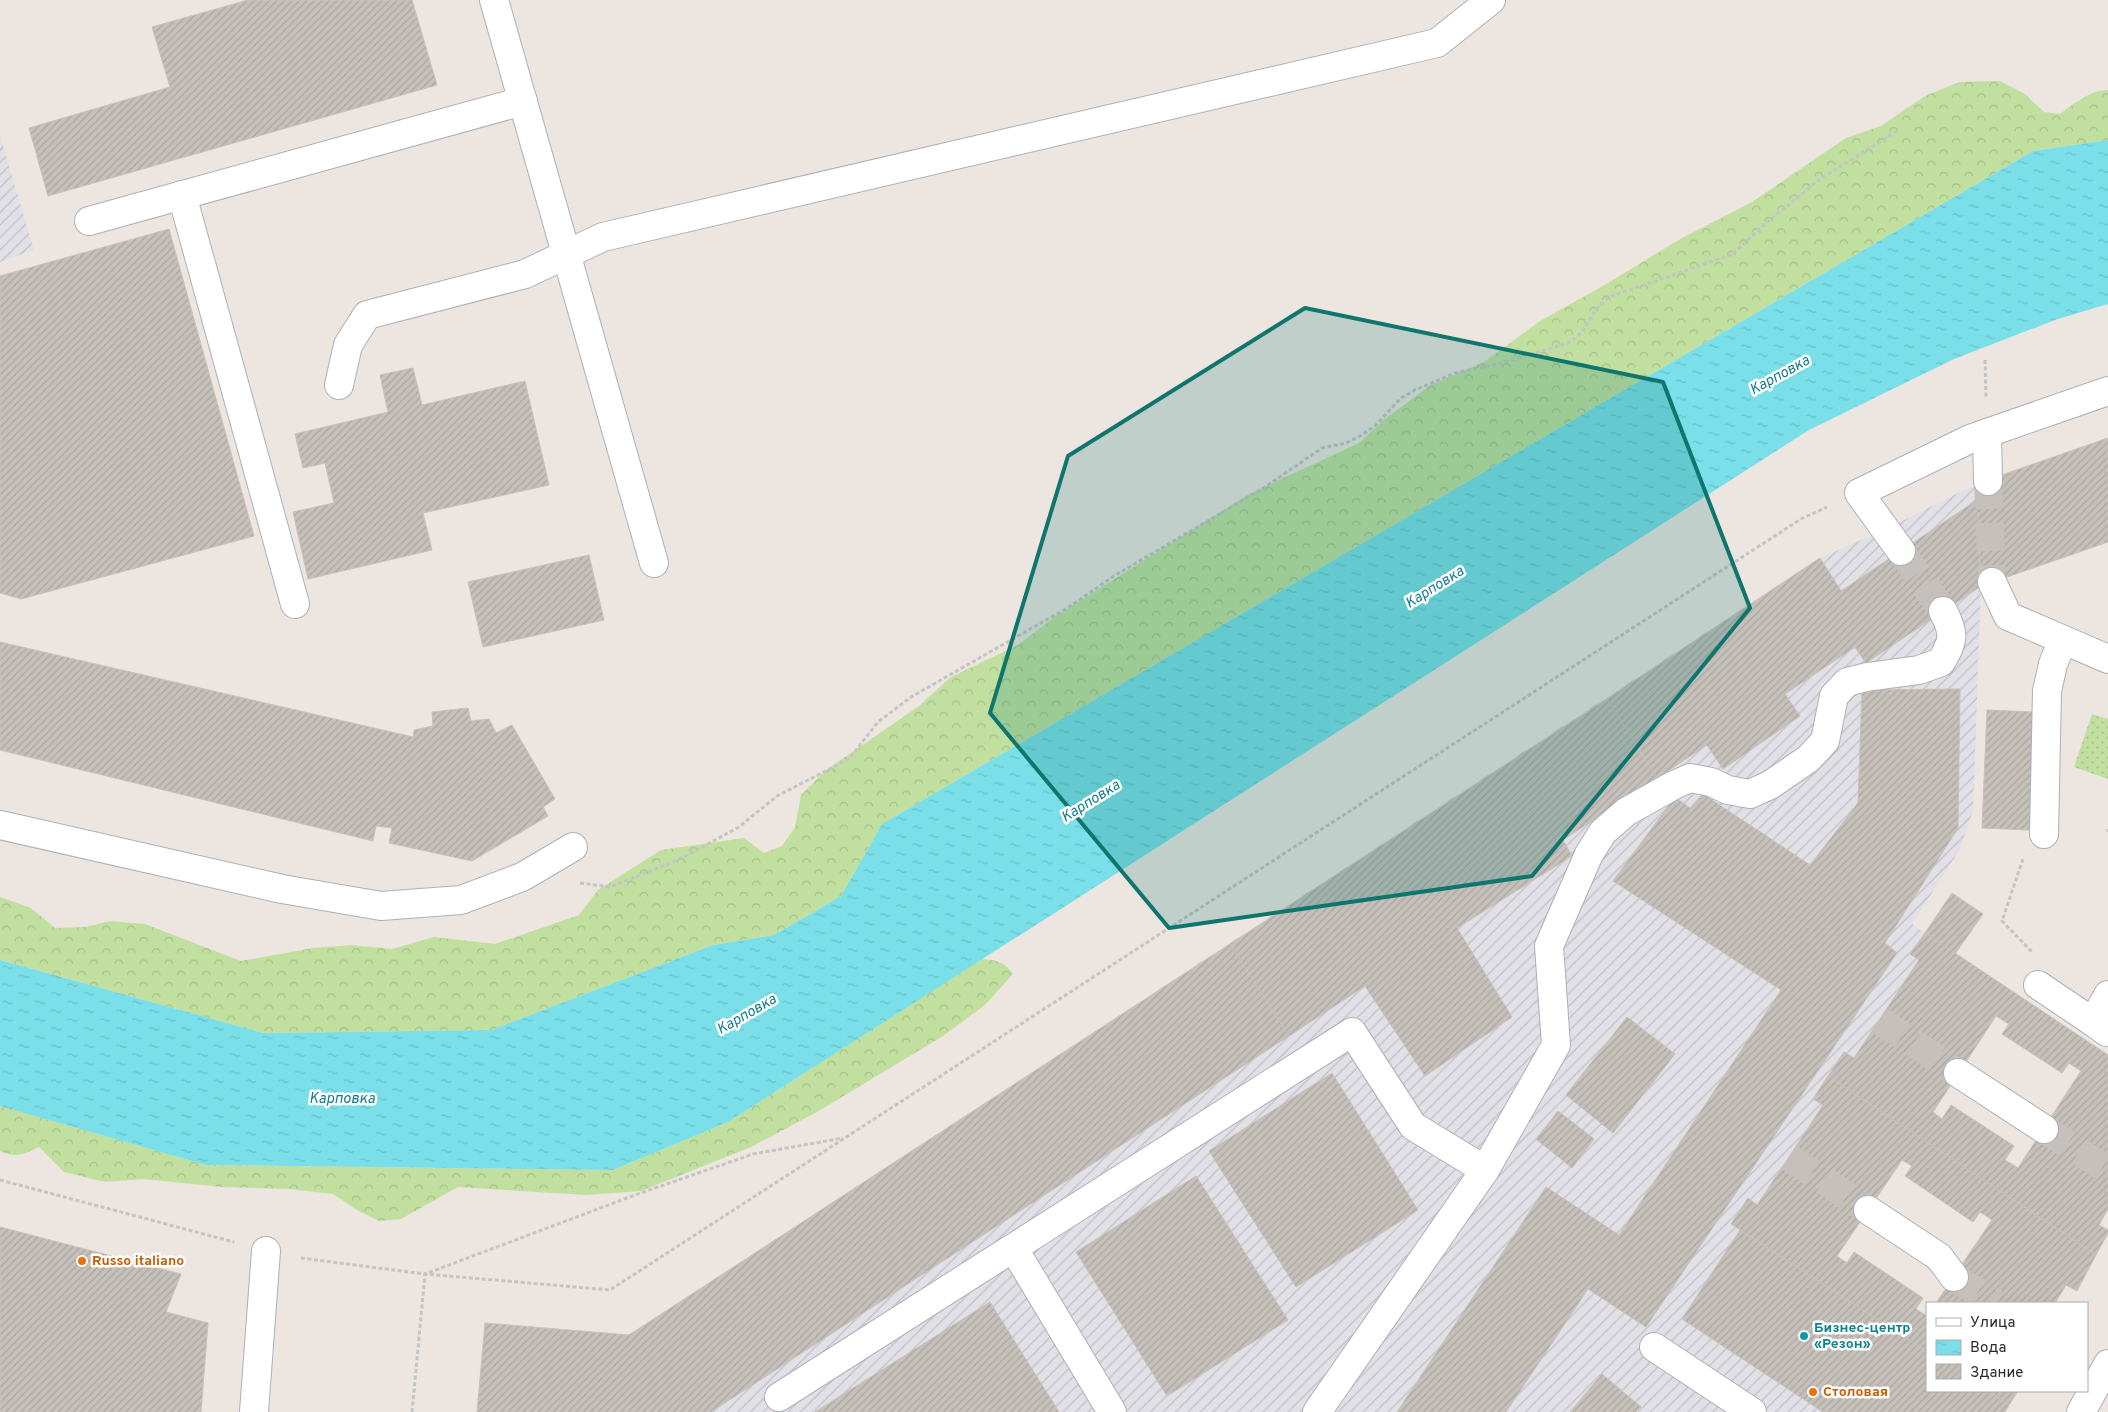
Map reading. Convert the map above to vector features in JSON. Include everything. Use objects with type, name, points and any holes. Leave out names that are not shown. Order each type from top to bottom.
[{"type":"street","points":[[494,0],[654,563]]},
{"type":"street","points":[[339,385],[348,345],[367,315],[525,274],[603,237],[1437,43],[1491,0]]},
{"type":"street","points":[[89,220],[523,101]]},
{"type":"street","points":[[182,195],[295,604]]},
{"type":"street","points":[[1901,551],[1859,493],[1978,436],[2108,391]]},
{"type":"street","points":[[1978,436],[1988,480]]},
{"type":"street","points":[[1992,582],[2008,616],[2108,659]]},
{"type":"street","points":[[1317,1412],[1484,1170],[1556,1045],[1549,946],[1589,854],[1603,832],[1626,812],[1674,784],[1690,778],[1711,782],[1728,790],[1750,794],[1770,786],[1808,759],[1825,741],[1834,696],[1847,682],[1867,677],[1919,670],[1941,662],[1951,646],[1951,627],[1943,611]]},
{"type":"street","points":[[2044,834],[2047,691],[2053,664],[2063,640]]},
{"type":"street","points":[[0,825],[282,889],[381,906],[461,900],[522,877],[573,847]]},
{"type":"street","points":[[2038,985],[2100,1027],[2108,995]]},
{"type":"street","points":[[779,1397],[1352,1032],[1413,1126],[1484,1170]]},
{"type":"street","points":[[1958,1073],[2044,1129]]},
{"type":"street","points":[[1868,1210],[1939,1257],[1954,1277]]},
{"type":"street","points":[[1014,1249],[1112,1412]]},
{"type":"street","points":[[254,1412],[266,1251]]},
{"type":"street","points":[[1654,1347],[1752,1412]]},
{"type":"street","points":[[2081,1412],[2097,1373]]},
{"type":"path","points":[[522,877],[610,887],[678,860],[739,827],[777,796],[849,759],[878,722],[911,698],[1069,606],[1114,576],[1262,489],[1315,453],[1332,444],[1346,443],[1360,436],[1375,426],[1401,398],[1455,372],[1498,364],[1568,344],[1576,339],[1587,326],[1597,308],[1609,297],[1733,254],[1819,180],[1899,130]]},
{"type":"path","points":[[0,1180],[302,1259],[425,1274],[610,1290],[1801,519],[1859,493]]},
{"type":"path","points":[[2024,944],[2002,921],[2029,841],[2044,834]]},
{"type":"path","points":[[425,1274],[635,1195],[753,1154],[846,1138]]},
{"type":"path","points":[[412,1412],[425,1274]]},
{"type":"highlighted area","points":[[1305,308],[1663,382],[1750,608],[1532,876],[1169,928],[990,713],[1068,456]]},
{"type":"shaded area","points":[[0,136],[34,250],[0,262]]},
{"type":"shaded area","points":[[1976,484],[1981,586],[1973,811],[1960,849],[1912,924],[1925,933],[1911,954],[1919,960],[1854,1058],[1844,1052],[1813,1099],[1823,1105],[1757,1205],[1748,1198],[1731,1223],[1926,1351],[1926,1392],[1989,1392],[2009,1405],[2005,1412],[477,1412],[485,1323],[629,1335],[1820,558],[1886,529]]},
{"type":"green space","points":[[2000,81],[2025,94],[2044,112],[2060,114],[2076,102],[2095,92],[2108,90],[2108,140],[2033,151],[882,824],[841,896],[774,935],[713,945],[491,1030],[263,1033],[0,960],[0,897],[31,908],[55,928],[85,927],[110,921],[145,924],[241,961],[313,948],[351,945],[392,949],[434,937],[495,944],[579,915],[598,890],[661,850],[744,838],[764,853],[782,846],[795,827],[801,795],[825,771],[919,706],[951,677],[1018,645],[1053,618],[1249,494],[1359,443],[1385,419],[1431,385],[1484,362],[1540,321],[1603,286],[1682,238],[1752,202],[1846,138],[1881,126],[1925,96],[1959,82]]},
{"type":"green space","points":[[2092,714],[2108,719],[2108,779],[2074,767]]},
{"type":"green space","points":[[982,959],[1000,962],[1013,974],[985,1005],[943,1036],[817,1112],[751,1147],[641,1191],[586,1195],[458,1187],[401,1219],[379,1221],[357,1210],[333,1194],[289,1189],[222,1187],[143,1179],[105,1182],[64,1172],[39,1147],[20,1155],[0,1151],[0,1106],[206,1165],[613,1170],[728,1122]]},
{"type":"water","name":"Карповка","points":[[2108,140],[2108,304],[2055,320],[1954,359],[1809,430],[728,1122],[613,1170],[206,1165],[0,1106],[0,960],[263,1033],[491,1030],[713,945],[774,935],[841,896],[882,824],[2033,151]]},
{"type":"building","points":[[248,0],[412,0],[437,85],[48,196],[29,128],[170,87],[152,27]]},
{"type":"building","points":[[169,229],[254,536],[21,599],[0,593],[0,276]]},
{"type":"building","points":[[413,368],[422,405],[525,381],[549,485],[423,513],[432,550],[308,579],[293,512],[334,503],[325,463],[303,468],[295,434],[388,412],[380,375]]},
{"type":"building","points":[[2108,438],[2108,542],[1981,586],[1976,484]]},
{"type":"building","points":[[1977,500],[1981,586],[1866,663],[1855,647],[1785,694],[1800,716],[1723,769],[1707,745],[1657,778],[1607,699],[1820,558],[1841,591]]},
{"type":"building","points":[[589,555],[604,620],[483,647],[468,582]]},
{"type":"building","points":[[0,642],[413,737],[414,730],[433,726],[432,712],[468,708],[471,721],[489,719],[496,733],[512,725],[555,799],[543,807],[548,816],[472,861],[389,843],[392,828],[376,826],[373,841],[0,750]]},
{"type":"building","points":[[1960,689],[1958,828],[1885,943],[1897,953],[1646,1327],[1588,1289],[1506,1412],[1397,1412],[1546,1187],[1619,1235],[1781,990],[1613,881],[1675,797],[1690,808],[1703,794],[1810,865],[1858,803],[1862,690]]},
{"type":"building","points":[[1607,699],[1657,778],[1563,840],[1572,856],[1457,928],[1512,1017],[1425,1076],[1365,986],[1289,1036],[1230,944]]},
{"type":"building","points":[[1987,710],[2034,712],[2029,830],[1982,828]]},
{"type":"building","points":[[1952,893],[1983,914],[1955,954],[1925,933]]},
{"type":"building","points":[[1925,933],[2108,1055],[2108,1209],[2099,1225],[2108,1230],[2108,1233],[2096,1255],[1828,1076],[1844,1052],[1854,1058],[1919,960],[1910,954]],"holes":[[[1996,1016],[2009,1024],[2002,1034],[2062,1073],[2069,1063],[2081,1071],[2018,1168],[2005,1160],[2014,1146],[1951,1105],[1942,1119],[1933,1112]]]},
{"type":"building","points":[[1230,944],[1289,1036],[711,1412],[477,1412],[485,1323],[629,1335]]},
{"type":"building","points":[[1627,1017],[1675,1054],[1613,1133],[1566,1095]]},
{"type":"building","points":[[1332,1073],[1418,1210],[1296,1287],[1209,1151]]},
{"type":"building","points":[[1828,1076],[2096,1255],[2077,1291],[2066,1285],[2056,1302],[1937,1302],[1992,1220],[1980,1212],[1973,1222],[1905,1176],[1912,1166],[1902,1160],[1837,1256],[1847,1263],[1854,1252],[1923,1298],[1916,1309],[1926,1315],[1926,1351],[1731,1224],[1748,1198],[1757,1205],[1789,1157],[1823,1105],[1813,1099]]},
{"type":"building","points":[[1558,1111],[1594,1139],[1572,1168],[1536,1139]]},
{"type":"building","points":[[1196,1176],[1288,1320],[1167,1396],[1076,1252]]},
{"type":"building","points":[[0,1227],[181,1274],[166,1312],[208,1323],[201,1412],[0,1412]]},
{"type":"building","name":"Бизнес-центр «Резон»","points":[[1740,1230],[1926,1351],[1926,1392],[1989,1392],[2009,1405],[2005,1412],[1823,1412],[1682,1319]]},
{"type":"building","points":[[990,1302],[1059,1412],[815,1412]]},
{"type":"building","points":[[1602,1374],[1641,1407],[1636,1412],[1570,1412]]},
{"type":"building","points":[[1989,1392],[2017,1392],[2009,1405]]},
{"type":"tunnel","points":[[1988,481],[1992,582]]},
{"type":"tunnel","points":[[1901,551],[1943,611]]},
{"type":"tunnel","points":[[1879,1020],[1958,1073]]},
{"type":"tunnel","points":[[2044,1129],[2108,1170]]},
{"type":"tunnel","points":[[1789,1157],[1868,1210]]},
{"type":"tunnel","points":[[1954,1277],[1993,1302]]},
{"type":"place","name":"Russo italiano","points":[[82,1261]]},
{"type":"place","name":"Бизнес-центр «Резон»","points":[[1804,1336]]},
{"type":"place","name":"Столовая","points":[[1813,1392]]}]
